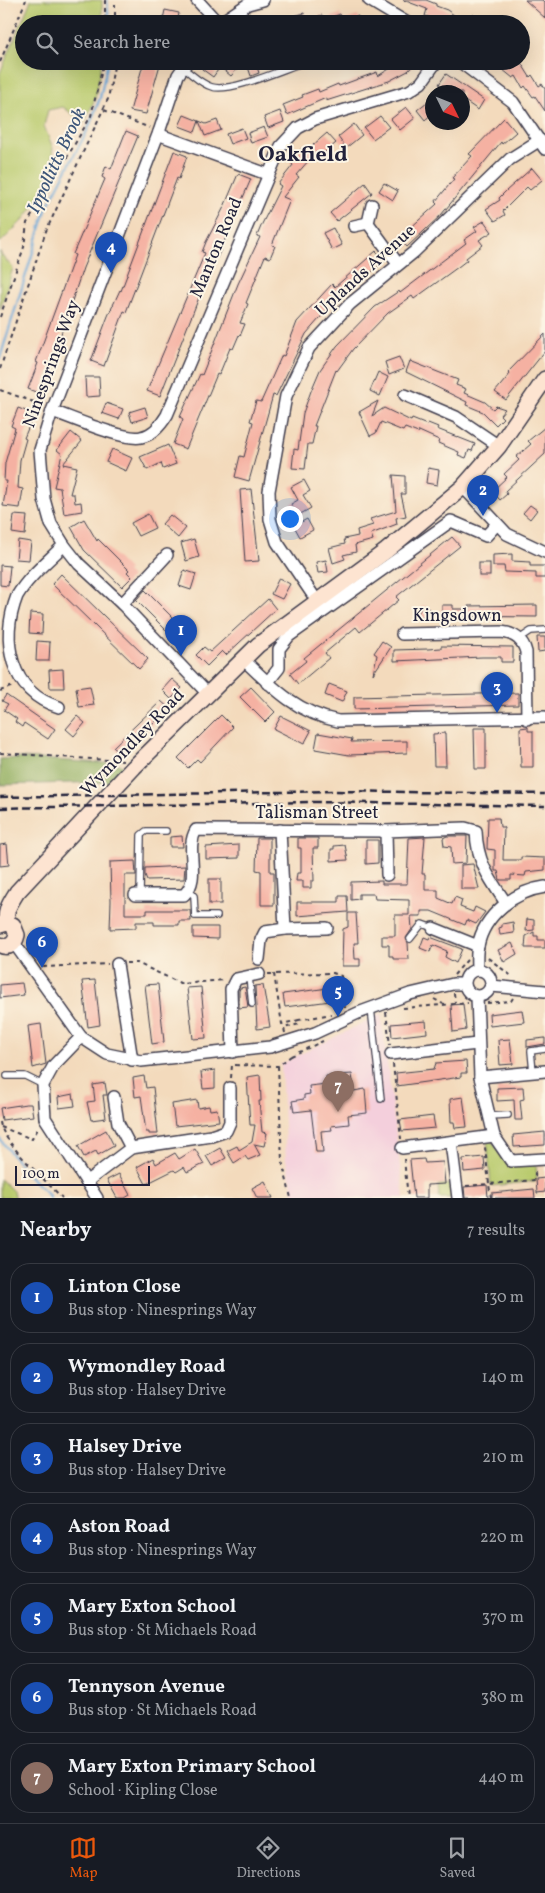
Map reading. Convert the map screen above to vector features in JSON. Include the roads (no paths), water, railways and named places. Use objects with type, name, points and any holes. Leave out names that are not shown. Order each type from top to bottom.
[{"type":"street","points":[[197,0],[210,15]]},
{"type":"street","points":[[232,15],[248,4],[263,0]]},
{"type":"street","points":[[369,0],[388,15]]},
{"type":"street","name":"Ninesprings Way","points":[[182,70],[52,410],[40,450],[44,499],[51,524],[64,545],[79,564],[122,604],[208,694]]},
{"type":"street","name":"Manton Road","points":[[52,410],[125,436],[140,438],[156,430],[162,423],[267,174],[281,146],[298,128],[315,119],[409,91],[422,83],[431,70]]},
{"type":"street","points":[[471,70],[513,102],[542,144]]},
{"type":"street","points":[[159,132],[164,136],[267,174]]},
{"type":"street","name":"Uplands Avenue","points":[[317,601],[277,542],[270,519],[269,491],[286,396],[309,348],[350,304],[414,252],[510,159],[542,144]]},
{"type":"street","points":[[372,205],[368,223],[398,264]]},
{"type":"street","points":[[354,226],[368,223]]},
{"type":"street","name":"Wymondley Road","points":[[4,924],[10,902],[21,888],[134,766],[258,645],[386,551],[464,487],[499,446],[545,380]]},
{"type":"street","points":[[405,395],[456,417],[499,446]]},
{"type":"street","points":[[464,487],[507,534],[545,552]]},
{"type":"street","points":[[267,683],[279,668],[279,649],[289,636],[451,521],[486,536],[497,524]]},
{"type":"street","points":[[59,707],[45,704],[33,696],[20,683],[13,672],[7,654],[5,632],[17,595],[64,545]]},
{"type":"street","points":[[122,604],[168,555]]},
{"type":"street","name":"Kingsdown","points":[[402,634],[501,632],[512,634],[519,639],[526,652],[527,719]]},
{"type":"street","points":[[243,660],[267,683],[301,708],[338,721],[527,719],[545,717]]},
{"type":"street","name":"Talisman Street","points":[[189,890],[192,882],[192,838],[196,830],[386,831],[465,828],[476,831],[477,848],[485,873],[506,903]]},
{"type":"street","points":[[280,830],[285,929]]},
{"type":"street","points":[[386,831],[388,875]]},
{"type":"street","points":[[477,970],[478,946],[493,917],[506,903],[522,892],[545,887]]},
{"type":"street","points":[[138,895],[184,895],[189,890]]},
{"type":"street","points":[[4,924],[13,926],[17,932],[7,944],[81,1037],[107,1054],[132,1060],[233,1052],[270,1046],[315,1033],[371,1008],[410,994],[453,984],[464,984]]},
{"type":"street","points":[[259,959],[261,940],[265,932],[285,929],[327,928]]},
{"type":"street","points":[[433,928],[478,946]]},
{"type":"street","points":[[116,964],[132,1060]]},
{"type":"street","points":[[464,984],[470,972],[477,970],[488,974],[491,986],[488,992],[478,1001],[480,1076],[489,1116],[489,1137],[511,1161],[540,1160]]},
{"type":"street","points":[[233,1052],[231,988],[236,979],[254,976]]},
{"type":"street","points":[[464,984],[469,994],[478,1001]]},
{"type":"street","points":[[491,986],[545,991]]},
{"type":"street","points":[[81,1037],[54,1065],[43,1085],[45,1118],[97,1198]]},
{"type":"street","points":[[392,1054],[478,1044]]},
{"type":"street","points":[[480,1076],[545,1071]]},
{"type":"street","points":[[86,1182],[131,1148],[211,1136],[226,1131],[230,1122],[230,1088]]},
{"type":"street","points":[[114,1097],[118,1123],[131,1148]]},
{"type":"street","points":[[402,1148],[489,1137]]},
{"type":"street","points":[[451,1142],[457,1192]]},
{"type":"lane","points":[[191,70],[212,87],[223,87],[261,78],[283,70]]},
{"type":"lane","points":[[519,639],[531,631],[545,630]]},
{"type":"lane","points":[[138,895],[141,835],[146,831],[166,831]]},
{"type":"lane","points":[[189,890],[194,896],[194,916],[217,916]]},
{"type":"lane","points":[[410,939],[422,924],[433,928]]},
{"type":"lane","points":[[252,1004],[254,976]]},
{"type":"lane","points":[[371,1008],[380,1099]]},
{"type":"lane","points":[[533,1072],[531,1051],[545,1049]]},
{"type":"lane","points":[[7,1076],[25,1076],[43,1085]]},
{"type":"lane","points":[[489,1116],[508,1115]]},
{"type":"waterway","name":"Ippollitts Brook","points":[[107,0],[108,15]]},
{"type":"waterway","name":"Ippollitts Brook","points":[[0,358],[47,207],[88,129],[100,98],[106,70]]},
{"type":"waterway","points":[[0,1139],[27,1174],[50,1198]]},
{"type":"railway","points":[[0,797],[335,791],[545,794]]},
{"type":"railway","points":[[0,808],[313,802],[545,806]]},
{"type":"place","name":"Aston Road","points":[[111,273]]},
{"type":"place","name":"Wymondley Road","points":[[483,516]]},
{"type":"place","name":"Linton Close","points":[[181,656]]},
{"type":"place","name":"Halsey Drive","points":[[497,713]]},
{"type":"place","name":"Tennyson Avenue","points":[[42,968]]},
{"type":"place","name":"Mary Exton School","points":[[338,1017]]},
{"type":"place","name":"Mary Exton Primary School","points":[[338,1112]]},
{"type":"district","name":"Oakfield","points":[[303,155]]}]
